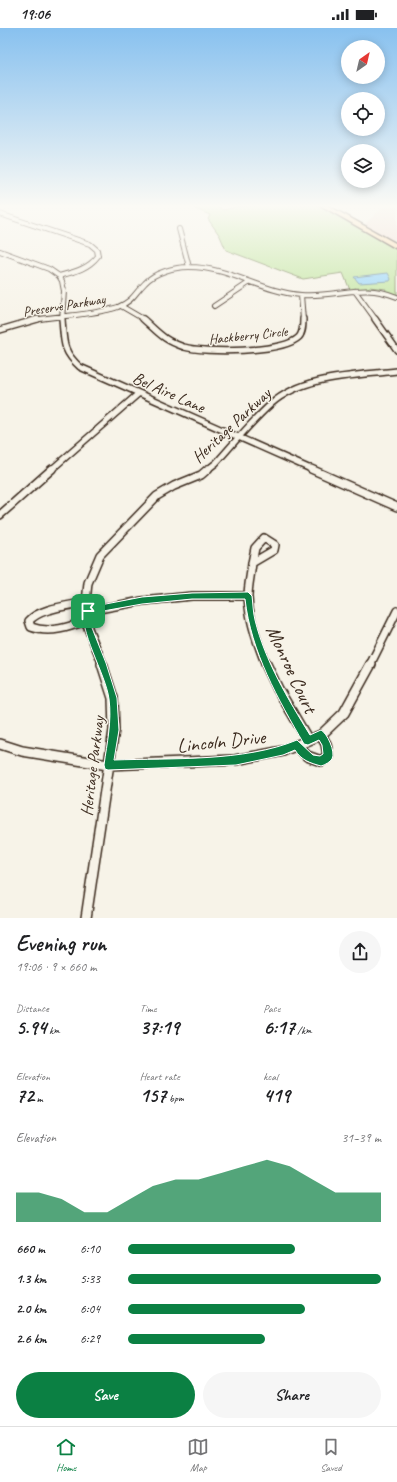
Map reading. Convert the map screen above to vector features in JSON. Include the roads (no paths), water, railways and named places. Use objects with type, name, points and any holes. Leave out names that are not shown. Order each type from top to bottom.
[{"type":"street","points":[[0,251],[49,269],[59,276],[81,270],[92,264],[98,256],[98,250],[93,247]]},
{"type":"street","points":[[184,247],[189,267]]},
{"type":"street","name":"Preserve Parkway","points":[[0,329],[29,321],[62,316],[92,314],[121,306],[137,295],[145,283],[157,275],[189,267],[222,271],[277,292],[301,295],[376,290],[397,297]]},
{"type":"street","name":"Bel Aire Lane","points":[[59,276],[64,290],[62,316],[65,350],[72,360],[89,372],[397,507]]},
{"type":"street","points":[[214,306],[250,282]]},
{"type":"street","points":[[355,291],[397,350]]},
{"type":"street","name":"Hackberry Circle","points":[[121,306],[144,319],[154,331],[167,341],[207,352],[227,351],[280,346],[294,342],[300,336],[302,325],[301,295]]},
{"type":"street","name":"Heritage Parkway","points":[[86,918],[114,730],[113,698],[102,663],[88,628],[88,611],[86,602],[88,583],[100,555],[130,522],[157,496],[174,486],[201,475],[216,463],[271,404],[288,393],[308,384],[332,379],[397,371]]},
{"type":"street","points":[[0,515],[138,394]]},
{"type":"street","name":"Monroe Court","points":[[251,563],[248,596],[251,620],[266,663],[282,698],[308,740]]},
{"type":"street","points":[[88,611],[156,599],[192,596],[248,596]]},
{"type":"street","points":[[86,602],[42,612],[34,615],[29,621],[31,628],[39,631],[63,627],[88,620]]},
{"type":"street","name":"Lincoln Drive","points":[[0,744],[22,750],[108,765],[236,760],[283,751],[321,735],[344,713],[378,653],[397,611]]},
{"type":"street","name":"Monroe Court","points":[[297,745],[301,752],[311,759],[321,761],[328,756],[326,744],[321,735]]},
{"type":"water","points":[[388,273],[391,279],[390,281],[359,283],[354,277]]}]
